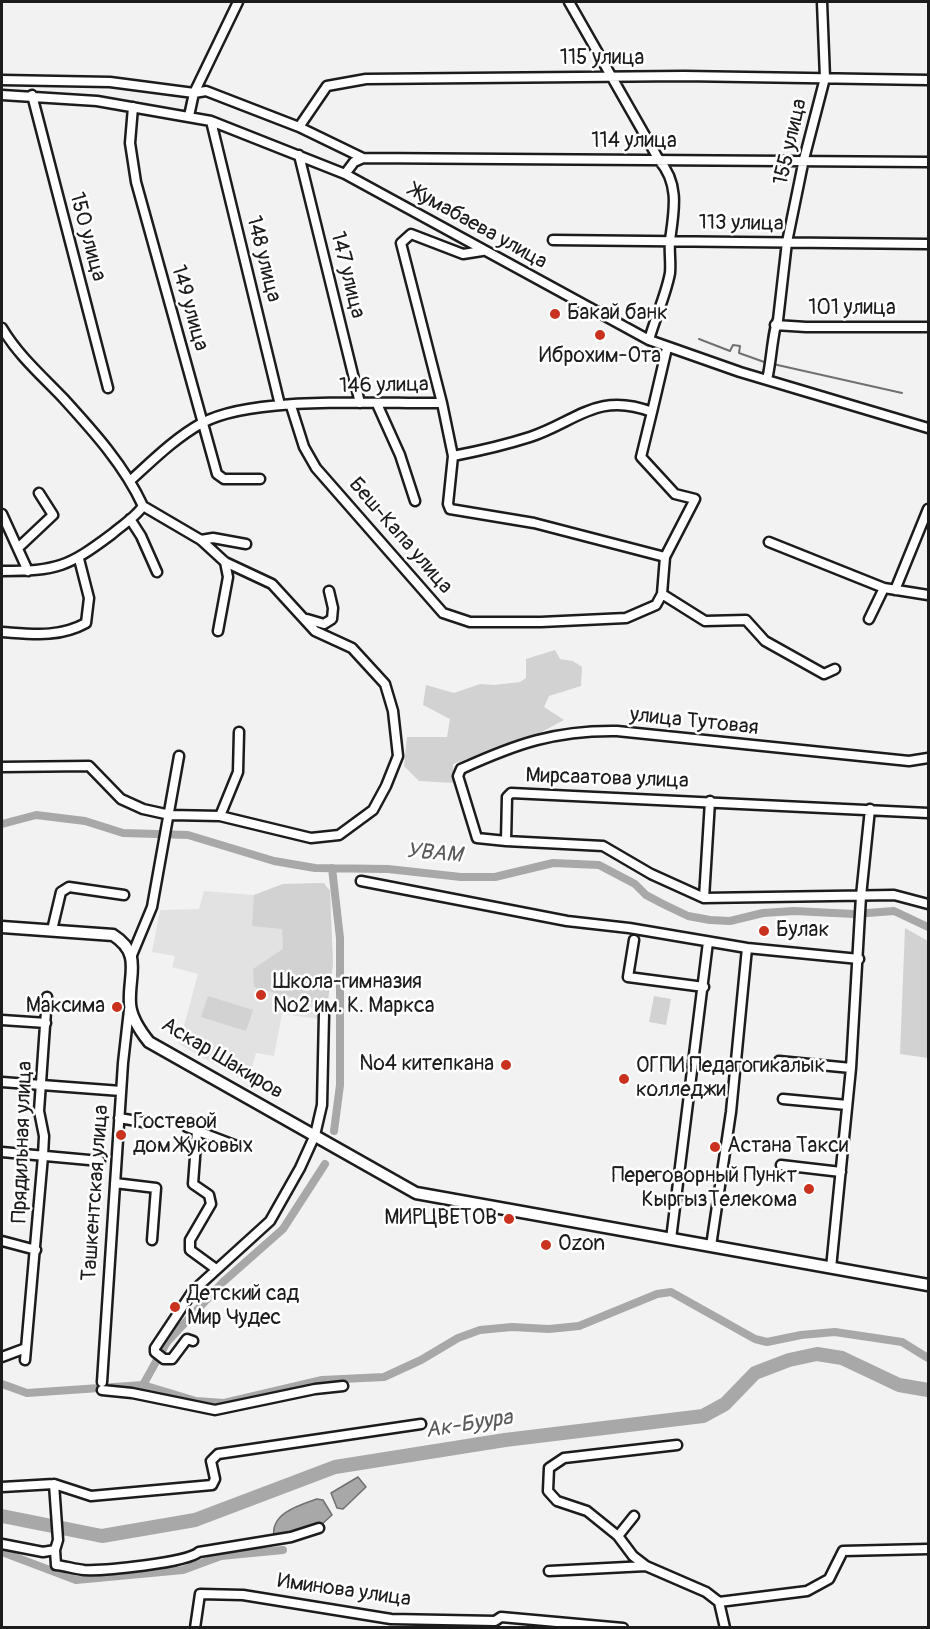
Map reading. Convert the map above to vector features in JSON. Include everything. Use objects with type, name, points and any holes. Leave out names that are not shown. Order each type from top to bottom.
[{"type":"main road","points":[[2,927],[113,935],[124,942],[132,955]]},
{"type":"main road","name":"Аскар Шакиров","points":[[132,955],[130,1006],[143,1035],[162,1051],[334,1146],[387,1179],[416,1193],[928,1285]]},
{"type":"street","points":[[189,116],[195,93],[238,2]]},
{"type":"street","points":[[568,2],[659,160],[668,171],[674,189],[675,211],[670,242],[670,273],[649,340]]},
{"type":"street","name":"155 улица","points":[[767,379],[771,365],[775,325],[778,320],[788,242],[804,159],[825,78],[822,2]]},
{"type":"street","name":"115 улица","points":[[299,127],[327,86],[366,79],[612,76],[928,80]]},
{"type":"street","points":[[2,80],[110,82],[195,93],[206,91],[299,127],[363,158]]},
{"type":"street","name":"Жумабаева улица","points":[[2,95],[32,95],[133,107],[211,121],[345,174],[482,251],[667,348],[928,428]]},
{"type":"street","name":"150 улица","points":[[32,95],[108,388]]},
{"type":"street","name":"149 улица","points":[[133,107],[130,143],[136,182],[159,272],[204,422],[217,474],[224,479],[260,479]]},
{"type":"street","name":"148 улица","points":[[211,121],[280,405]]},
{"type":"street","name":"147 улица","points":[[299,155],[360,403]]},
{"type":"street","points":[[345,174],[354,162],[363,158]]},
{"type":"street","name":"114 улица","points":[[363,158],[804,159],[928,162]]},
{"type":"street","name":"146 улица","points":[[130,480],[176,439],[204,422],[241,411],[280,405],[442,403],[401,243],[411,234],[463,254],[482,251]]},
{"type":"street","name":"113 улица","points":[[553,240],[928,244]]},
{"type":"street","name":"101 улица","points":[[775,325],[928,327]]},
{"type":"street","points":[[2,328],[13,347],[63,398],[130,480],[143,506],[201,540],[225,562],[272,584],[315,631],[352,648],[385,684],[393,711],[398,756],[386,786],[372,810],[339,835],[311,838],[220,816],[169,818],[121,799],[89,766],[2,767]]},
{"type":"street","points":[[667,348],[641,457],[675,494],[695,499],[665,557],[662,594],[705,621],[746,620],[765,641],[824,674],[835,669]]},
{"type":"street","points":[[442,403],[453,456],[448,504],[450,509],[534,524],[665,557]]},
{"type":"street","points":[[377,404],[400,455],[415,501]]},
{"type":"street","points":[[453,456],[530,438],[575,415],[614,404],[652,412]]},
{"type":"street","name":"Беш-Капа улица","points":[[291,406],[304,447],[316,468],[443,613],[470,622],[541,622],[626,618],[656,605],[662,594]]},
{"type":"street","points":[[18,548],[53,515],[39,493]]},
{"type":"street","points":[[2,571],[45,570],[79,559],[143,506]]},
{"type":"street","points":[[895,590],[928,509]]},
{"type":"street","points":[[2,514],[28,571]]},
{"type":"street","points":[[130,519],[141,536],[157,572]]},
{"type":"street","points":[[201,540],[213,538],[246,544]]},
{"type":"street","points":[[768,542],[884,588],[928,595]]},
{"type":"street","points":[[2,632],[48,635],[74,630],[87,623],[89,598],[79,559]]},
{"type":"street","points":[[218,631],[228,578],[225,562]]},
{"type":"street","points":[[869,619],[884,588]]},
{"type":"street","points":[[298,615],[324,624],[332,619],[333,608],[329,591]]},
{"type":"street","name":"улица Тутовая","points":[[506,841],[477,838],[459,780],[461,769],[509,747],[577,731],[616,731],[909,760],[928,758]]},
{"type":"street","points":[[220,816],[238,772],[239,732]]},
{"type":"street","points":[[132,955],[152,907],[179,756]]},
{"type":"street","name":"Мирсаатова улица","points":[[506,841],[507,796],[511,793],[928,813]]},
{"type":"street","name":"Мирсаатова улица","points":[[704,898],[710,801]]},
{"type":"street","points":[[831,1268],[851,1068],[861,899],[870,810]]},
{"type":"street","points":[[506,841],[603,846],[651,874],[704,898],[861,899],[894,895],[928,904]]},
{"type":"street","points":[[361,881],[567,921],[747,948],[859,959]]},
{"type":"street","points":[[52,930],[61,892],[69,887],[124,895]]},
{"type":"street","points":[[634,940],[627,976],[704,987]]},
{"type":"street","points":[[671,1239],[708,942]]},
{"type":"street","points":[[711,1246],[731,1112],[747,948]]},
{"type":"street","name":"Прядильная улица","points":[[25,1360],[43,1156],[44,1136],[39,1111],[47,997]]},
{"type":"street","name":"Ташкентская улица","points":[[130,1006],[119,1118],[102,1386],[214,1410],[315,1389],[343,1386]]},
{"type":"street","points":[[193,1341],[187,1339],[172,1359],[164,1359],[155,1352],[155,1348],[194,1291],[270,1221],[317,1137],[322,1105],[324,1014]]},
{"type":"street","points":[[2,1020],[46,1023]]},
{"type":"street","points":[[779,1061],[851,1068]]},
{"type":"street","points":[[2,1082],[42,1083],[121,1091]]},
{"type":"street","points":[[783,1099],[847,1105]]},
{"type":"street","points":[[119,1118],[149,1123]]},
{"type":"street","points":[[187,1127],[237,1146]]},
{"type":"street","points":[[197,1131],[193,1184],[209,1196],[211,1204],[190,1240],[190,1250],[216,1269]]},
{"type":"street","points":[[2,1152],[100,1161]]},
{"type":"street","points":[[781,1165],[841,1172]]},
{"type":"street","points":[[115,1183],[156,1188],[152,1240]]},
{"type":"street","points":[[2,1240],[36,1250]]},
{"type":"street","points":[[2,1357],[26,1348]]},
{"type":"street","points":[[2,1487],[54,1488],[91,1496],[212,1485],[215,1479],[211,1461],[218,1454],[421,1424]]},
{"type":"street","points":[[677,1445],[564,1458],[549,1468],[549,1491],[557,1501],[587,1511],[618,1536],[633,1556],[646,1566],[706,1592],[719,1602],[725,1628]]},
{"type":"street","points":[[54,1488],[58,1540],[55,1550],[56,1566],[86,1570],[165,1562],[193,1557],[199,1552],[291,1537],[319,1528]]},
{"type":"street","points":[[618,1536],[634,1516]]},
{"type":"street","points":[[2,1544],[42,1552],[55,1550]]},
{"type":"street","points":[[719,1602],[807,1591],[829,1579],[843,1551],[928,1549]]},
{"type":"street","points":[[549,1571],[646,1566]]},
{"type":"street","name":"Иминова улица","points":[[195,1628],[200,1594],[243,1595],[391,1623],[495,1621],[501,1617],[623,1628]]},
{"type":"shaded area","points":[[555,650],[560,659],[573,661],[582,667],[581,686],[549,696],[544,707],[564,720],[536,735],[453,764],[454,783],[419,781],[404,766],[407,737],[447,737],[450,719],[423,705],[426,685],[454,693],[480,684],[520,682],[526,678],[526,659]]},
{"type":"shaded area","name":"Школа-гимназия №2 им. К. Маркса","points":[[323,883],[330,891],[333,964],[327,1007],[319,1019],[282,1014],[274,1056],[256,1053],[248,1083],[179,1044],[198,974],[172,967],[175,956],[152,952],[160,910],[199,909],[204,891],[254,895],[283,884]]},
{"type":"shaded area","points":[[324,883],[330,891],[333,964],[327,1007],[254,987],[253,969],[283,949],[282,929],[252,926],[254,895],[283,884]]},
{"type":"shaded area","points":[[905,928],[928,941],[928,1058],[900,1054]]},
{"type":"shaded area","points":[[208,996],[253,1010],[246,1031],[201,1017]]},
{"type":"shaded area","points":[[654,996],[671,999],[666,1025],[649,1022]]},
{"type":"shaded area","points":[[358,1477],[366,1487],[343,1509],[337,1508],[331,1493]]},
{"type":"shaded area","points":[[317,1499],[323,1500],[332,1515],[321,1525],[274,1537],[274,1529],[281,1516],[295,1507]]},
{"type":"waterway","points":[[699,339],[730,351],[733,345],[740,346],[739,353],[767,363]]},
{"type":"waterway","points":[[773,364],[902,393]]},
{"type":"waterway","name":"УВАМ","points":[[2,824],[36,815],[85,821],[123,833],[188,835],[274,861],[315,868],[388,869],[461,877],[495,877],[553,863],[599,865],[635,884],[646,895],[688,916],[730,921],[763,913],[794,911],[854,914],[894,911],[928,927]]},
{"type":"waterway","points":[[332,868],[340,938],[340,1085],[334,1131]]},
{"type":"waterway","points":[[143,1385],[167,1342],[223,1282],[283,1229],[325,1164]]},
{"type":"waterway","points":[[2,1384],[27,1393],[143,1385],[196,1401],[224,1403],[322,1380],[384,1377],[421,1360],[458,1338],[480,1330],[579,1326],[657,1294],[671,1292],[755,1339],[767,1342],[801,1335],[835,1332],[902,1342],[928,1358]]},
{"type":"waterway","name":"Ак-Буура","points":[[2,1516],[102,1536],[195,1520],[335,1467],[505,1440],[703,1416],[725,1404],[755,1373],[789,1360],[817,1354],[842,1358],[899,1385],[928,1390]]},
{"type":"waterway","points":[[2,1552],[76,1580],[183,1570],[221,1556],[283,1550]]},
{"type":"place","name":"Бакай банк","points":[[555,314]]},
{"type":"place","name":"Иброхим-Ота","points":[[600,335]]},
{"type":"place","name":"Булак","points":[[764,931]]},
{"type":"place","name":"Школа-гимназия №2 им. К. Маркса","points":[[261,995]]},
{"type":"place","name":"Максима","points":[[117,1007]]},
{"type":"place","name":"№4 китепкана","points":[[506,1065]]},
{"type":"place","name":"ОГПИ Педагогикалык колледжи","points":[[624,1079]]},
{"type":"place","name":"Гостевой дом Жуковых","points":[[121,1135]]},
{"type":"place","name":"Астана Такси","points":[[715,1147]]},
{"type":"place","name":"Переговорный Пункт КыргызТелекома","points":[[809,1189]]},
{"type":"place","name":"МИРЦВЕТОВ","points":[[509,1219]]},
{"type":"place","name":"Ozon","points":[[546,1245]]},
{"type":"place","name":"Детский сад Мир Чудес","points":[[175,1307]]}]
